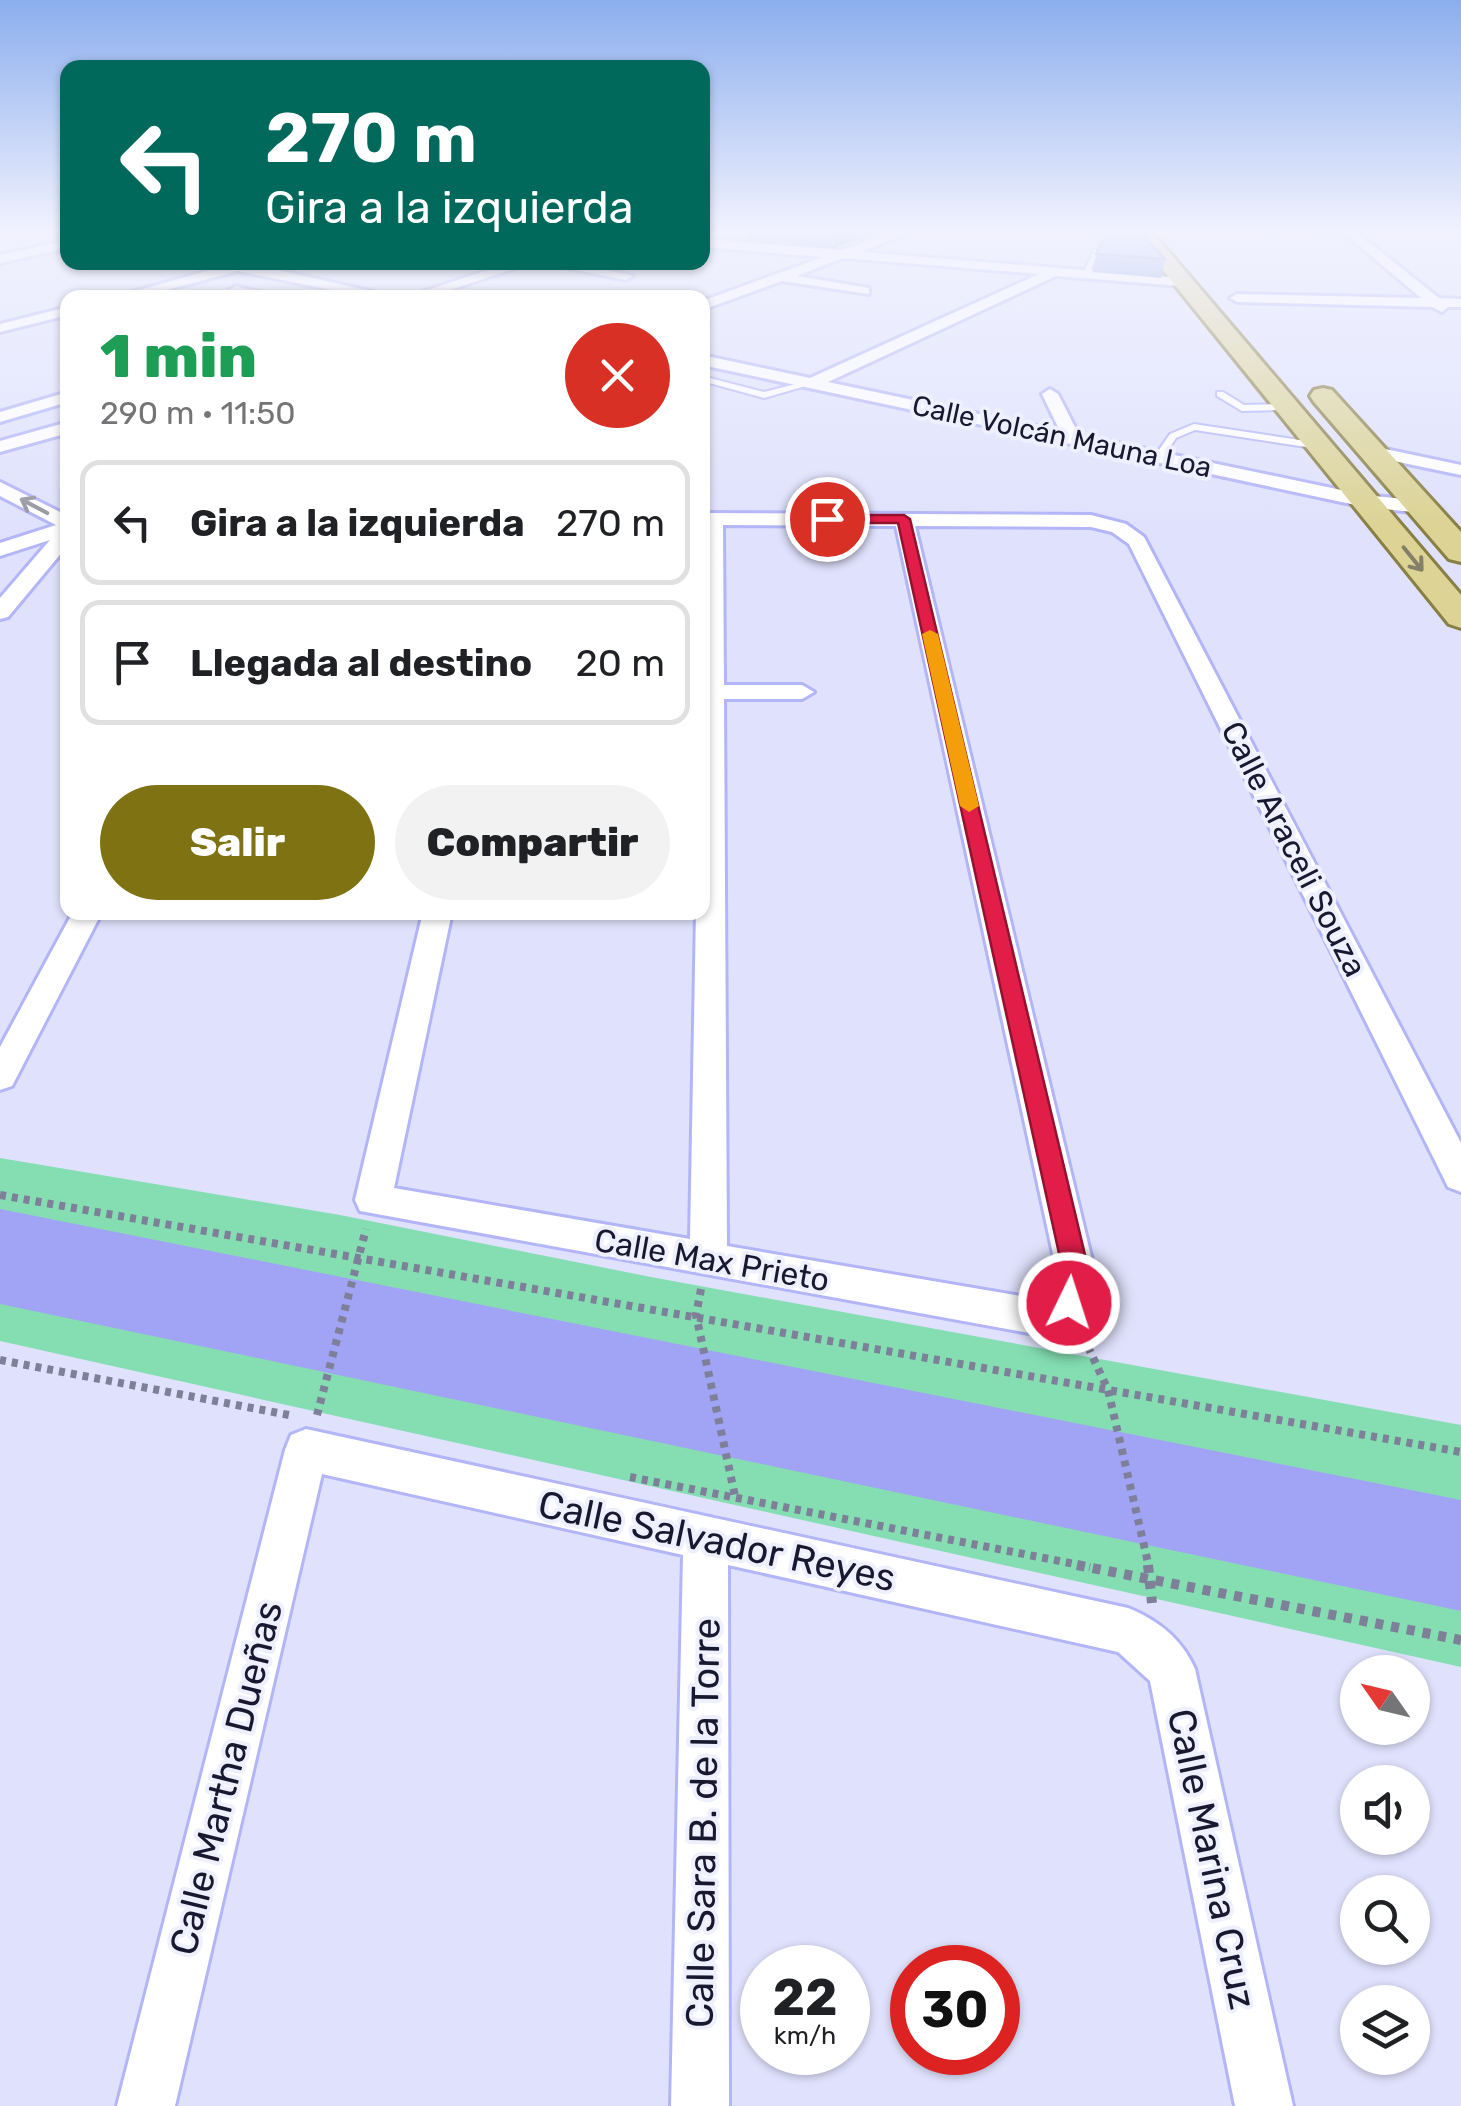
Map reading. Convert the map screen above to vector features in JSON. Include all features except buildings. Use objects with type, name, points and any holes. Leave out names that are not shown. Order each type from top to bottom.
[{"type":"main road","points":[[1222,330],[1461,617]]},
{"type":"main road","points":[[1310,382],[1461,552]]},
{"type":"street","points":[[812,383],[927,330]]},
{"type":"street","name":"Calle Volcán Mauna Loa","points":[[710,362],[1365,500],[1422,506]]},
{"type":"street","points":[[1050,394],[1072,438]]},
{"type":"street","points":[[0,417],[60,400]]},
{"type":"street","points":[[0,447],[60,429]]},
{"type":"street","points":[[1372,451],[1461,470]]},
{"type":"street","points":[[0,488],[60,523]]},
{"type":"street","points":[[710,519],[904,519],[1077,1276],[1060,1311]]},
{"type":"street","name":"Calle Araceli Souza","points":[[904,519],[1092,522],[1120,528],[1137,541],[1461,1176]]},
{"type":"street","points":[[0,550],[60,531]]},
{"type":"street","points":[[0,612],[60,538]]},
{"type":"street","points":[[708,1259],[710,606]]},
{"type":"street","points":[[712,692],[802,692]]},
{"type":"street","points":[[0,1078],[84,920]]},
{"type":"street","points":[[373,1200],[436,920]]},
{"type":"street","name":"Calle Max Prieto","points":[[373,1200],[708,1259],[1060,1311]]},
{"type":"street","name":"Calle Salvador Reyes","points":[[321,1437],[706,1540],[1128,1631]]},
{"type":"street","name":"Calle Martha Dueñas","points":[[146,2106],[321,1437]]},
{"type":"street","name":"Calle Sara B. de la Torre","points":[[700,2106],[706,1540]]},
{"type":"street","name":"Calle Marina Cruz","points":[[1128,1631],[1153,1649],[1171,1669],[1264,2106]]},
{"type":"lane","points":[[710,380],[764,395],[812,383]]},
{"type":"lane","points":[[1220,394],[1242,408],[1286,407]]},
{"type":"lane","points":[[1159,457],[1173,436],[1194,427],[1319,446]]},
{"type":"path","points":[[0,1195],[1461,1452]]},
{"type":"path","points":[[322,1398],[373,1200]]},
{"type":"path","points":[[1060,1311],[1108,1390],[1152,1580]]},
{"type":"path","points":[[696,1316],[735,1496]]},
{"type":"path","points":[[0,1360],[321,1437]]},
{"type":"path","points":[[620,1476],[1461,1640]]},
{"type":"green space","points":[[0,1158],[340,1215],[651,1277],[1461,1425],[1461,1667],[1430,1660],[1430,1655],[1407,1655],[0,1341]]},
{"type":"water","points":[[0,1209],[1461,1500],[1461,1611],[0,1304]]},
{"type":"slow traffic","points":[[930,634],[969,806]]},
{"type":"route","points":[[827,519],[904,519],[1077,1276],[1069,1303]]}]
